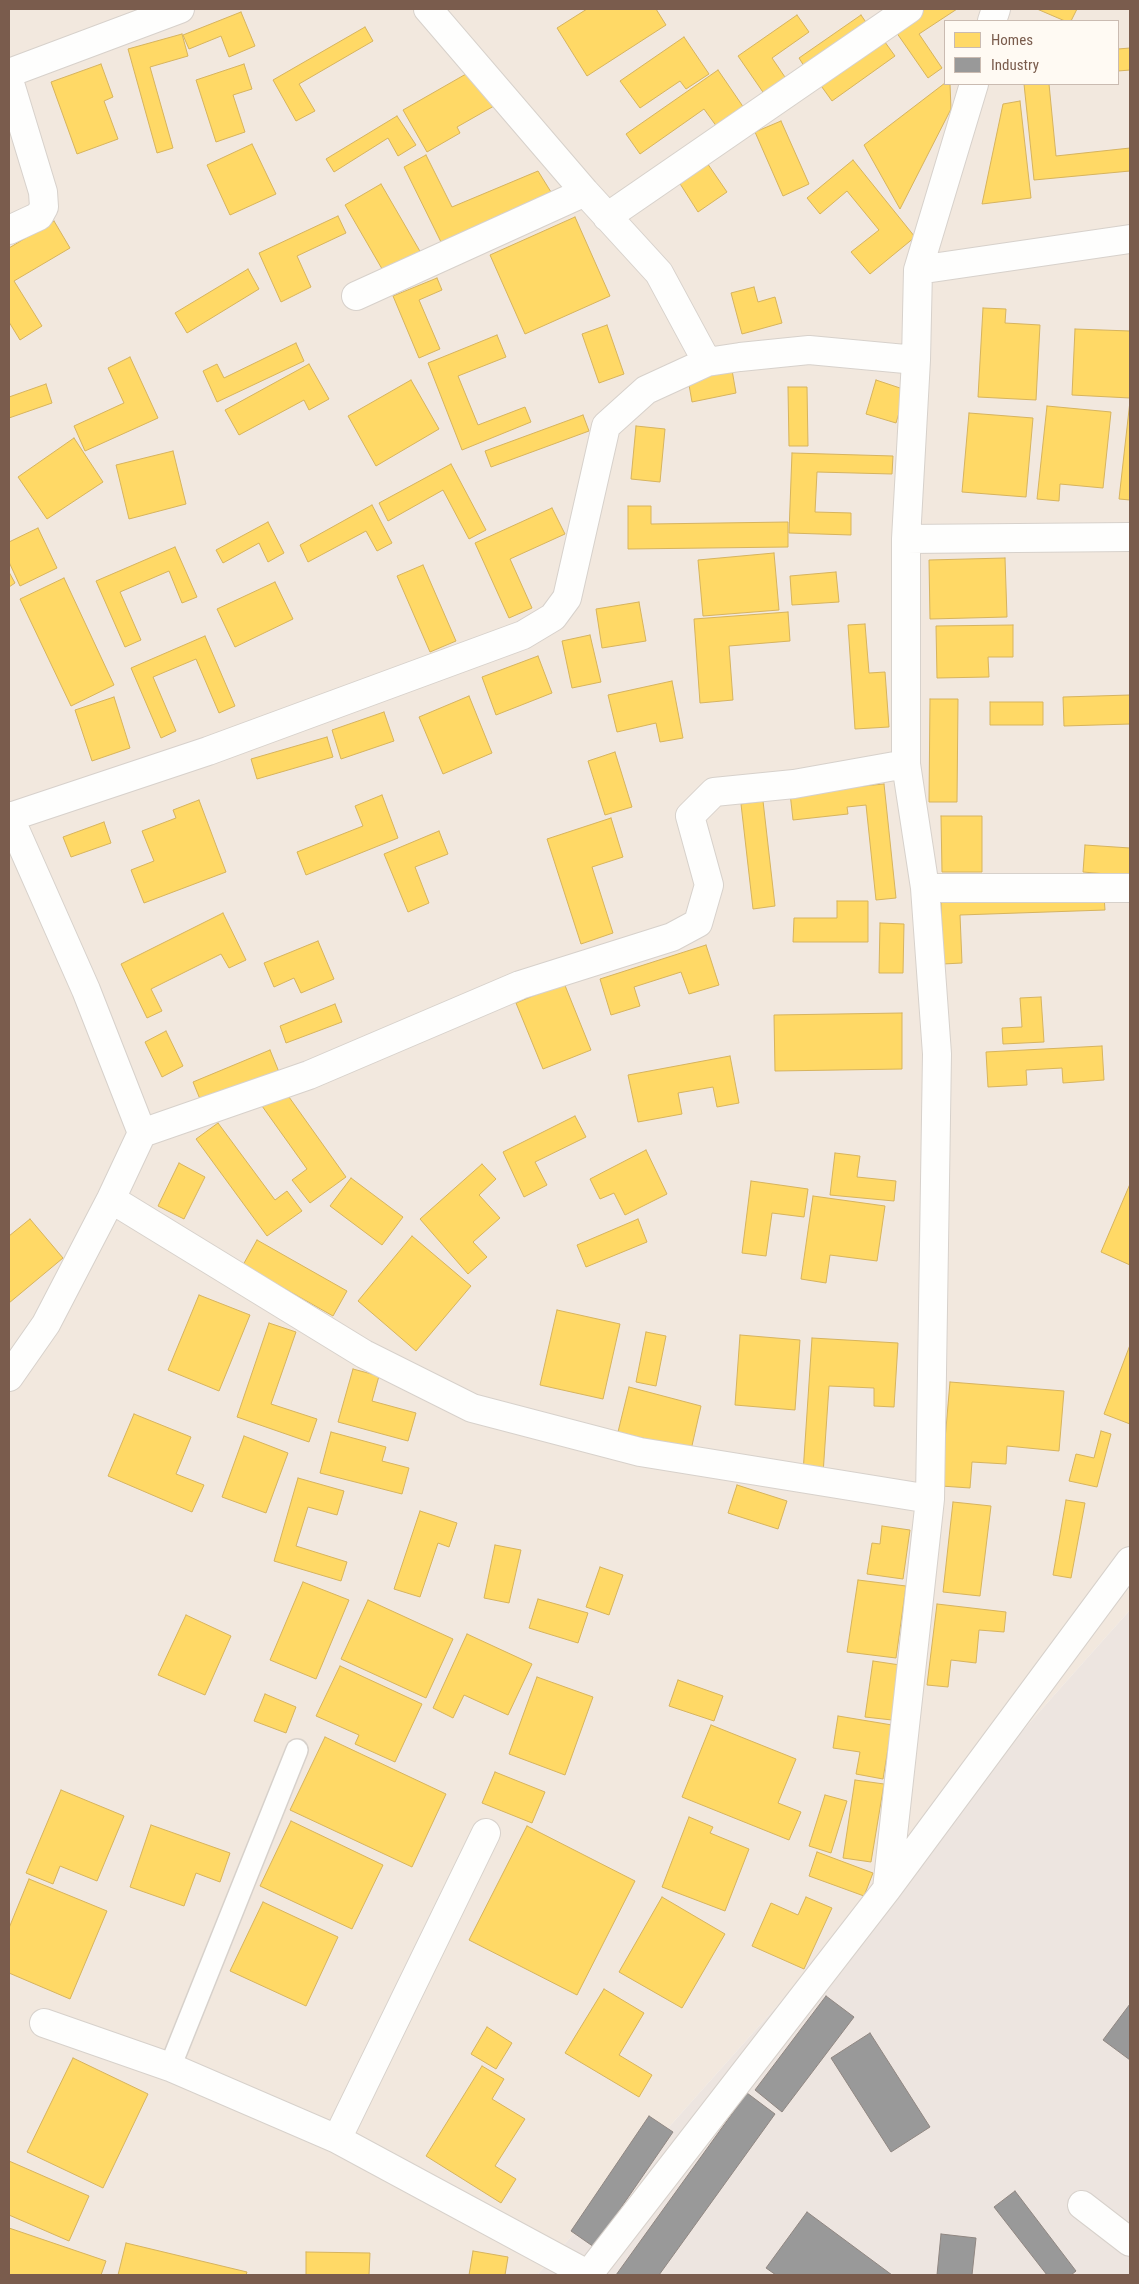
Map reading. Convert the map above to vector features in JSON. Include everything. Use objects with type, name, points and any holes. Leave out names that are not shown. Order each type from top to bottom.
[{"type":"street","points":[[9,73],[180,9]]},
{"type":"street","points":[[428,9],[585,192],[659,273],[707,362]]},
{"type":"street","points":[[607,217],[909,9]]},
{"type":"street","points":[[9,80],[44,192],[44,207],[39,216],[9,230]]},
{"type":"street","points":[[887,1889],[930,1498],[937,1054],[925,888],[906,764],[906,539],[916,360],[918,270],[974,85]]},
{"type":"street","points":[[356,296],[585,192]]},
{"type":"street","points":[[918,270],[1130,239]]},
{"type":"street","points":[[142,1133],[86,990],[9,816],[208,751],[523,635],[553,617],[567,598],[606,426],[646,390],[707,362],[809,350],[916,360]]},
{"type":"street","points":[[906,539],[1130,537]]},
{"type":"street","points":[[9,1377],[46,1324],[111,1199],[142,1133],[309,1075],[520,985],[672,937],[698,923],[710,885],[690,816],[714,792],[794,784],[906,764]]},
{"type":"street","points":[[925,888],[1130,888]]},
{"type":"street","points":[[111,1199],[364,1354],[472,1408],[640,1452],[930,1498]]},
{"type":"street","points":[[44,2023],[170,2067],[337,2139],[589,2275],[887,1889],[1130,1562]]},
{"type":"street","points":[[337,2139],[486,1832]]},
{"type":"street","points":[[1082,2205],[1130,2242]]},
{"type":"lane","points":[[170,2067],[297,1750]]},
{"type":"shaded area","points":[[9,9],[1130,9],[1130,1610],[537,2275],[9,2275]]},
{"type":"shaded area","points":[[1130,1610],[1130,2275],[537,2275]]},
{"type":"building: Homes","points":[[587,9],[656,9],[666,25],[587,76],[557,28]]},
{"type":"building: Homes","points":[[925,9],[957,9],[919,34],[942,68],[928,78],[894,29]]},
{"type":"building: Homes","points":[[1037,9],[1077,9],[1072,20],[1063,20]]},
{"type":"building: Homes","points":[[241,12],[255,46],[229,57],[221,36],[189,49],[183,35]]},
{"type":"building: Homes","points":[[797,15],[809,32],[772,58],[789,83],[767,98],[738,56]]},
{"type":"building: Homes","points":[[861,15],[872,31],[809,74],[799,58]]},
{"type":"building: Homes","points":[[365,27],[373,41],[299,84],[315,111],[296,121],[273,80]]},
{"type":"building: Homes","points":[[182,34],[188,56],[150,67],[173,148],[157,153],[128,49]]},
{"type":"building: Homes","points":[[684,37],[709,74],[686,89],[680,81],[640,108],[620,81]]},
{"type":"building: Homes","points":[[882,38],[895,56],[832,101],[819,83]]},
{"type":"building: Homes","points":[[1130,48],[1130,70],[1119,71],[1119,49]]},
{"type":"building: Homes","points":[[101,64],[113,97],[104,101],[118,139],[77,154],[51,82]]},
{"type":"building: Homes","points":[[244,64],[252,89],[233,95],[245,132],[216,142],[196,80]]},
{"type":"building: Homes","points":[[473,70],[494,106],[457,127],[460,133],[427,152],[403,110]]},
{"type":"building: Homes","points":[[718,70],[744,108],[717,127],[704,109],[640,154],[626,134]]},
{"type":"building: Homes","points":[[944,84],[950,85],[951,109],[900,209],[864,145]]},
{"type":"building: Homes","points":[[1024,85],[1049,85],[1056,156],[1130,148],[1130,171],[1034,180]]},
{"type":"building: Homes","points":[[1020,101],[1031,198],[982,204],[1003,104]]},
{"type":"building: Homes","points":[[397,116],[416,145],[398,156],[388,138],[334,172],[326,159]]},
{"type":"building: Homes","points":[[781,121],[809,184],[783,196],[755,132]]},
{"type":"building: Homes","points":[[252,144],[276,194],[230,215],[207,165]]},
{"type":"building: Homes","points":[[426,155],[452,207],[538,171],[551,192],[441,242],[404,167]]},
{"type":"building: Homes","points":[[705,160],[727,192],[698,212],[677,179]]},
{"type":"building: Homes","points":[[853,160],[915,237],[870,274],[851,252],[879,230],[847,191],[820,214],[807,198]]},
{"type":"building: Homes","points":[[381,184],[421,253],[385,274],[345,205]]},
{"type":"building: Homes","points":[[338,216],[346,233],[297,256],[311,287],[281,302],[259,253]]},
{"type":"building: Homes","points":[[575,217],[610,296],[525,334],[490,255]]},
{"type":"building: Homes","points":[[54,221],[70,248],[14,281],[42,326],[20,340],[9,322],[9,248]]},
{"type":"building: Homes","points":[[248,269],[259,289],[187,333],[175,313]]},
{"type":"building: Homes","points":[[437,278],[442,290],[419,300],[440,349],[419,358],[393,296]]},
{"type":"building: Homes","points":[[754,287],[758,302],[775,297],[782,323],[742,334],[731,293]]},
{"type":"building: Homes","points":[[983,308],[1006,309],[1005,323],[1040,325],[1036,400],[978,397]]},
{"type":"building: Homes","points":[[607,325],[624,374],[599,383],[582,334]]},
{"type":"building: Homes","points":[[1075,329],[1130,331],[1130,398],[1072,395]]},
{"type":"building: Homes","points":[[497,335],[506,357],[458,376],[478,425],[525,407],[531,422],[462,450],[428,363]]},
{"type":"building: Homes","points":[[296,343],[304,361],[217,402],[203,371],[217,364],[224,378]]},
{"type":"building: Homes","points":[[130,357],[158,418],[85,451],[74,426],[124,403],[108,368]]},
{"type":"building: Homes","points":[[309,364],[329,399],[309,410],[304,400],[239,435],[225,410]]},
{"type":"building: Homes","points":[[732,370],[736,393],[692,402],[688,379]]},
{"type":"building: Homes","points":[[411,380],[439,429],[376,466],[348,416]]},
{"type":"building: Homes","points":[[876,380],[906,390],[896,423],[866,414]]},
{"type":"building: Homes","points":[[46,384],[52,403],[9,418],[9,397]]},
{"type":"building: Homes","points":[[788,387],[807,387],[808,446],[789,446]]},
{"type":"building: Homes","points":[[1130,401],[1130,500],[1119,499]]},
{"type":"building: Homes","points":[[1047,406],[1111,412],[1103,488],[1060,484],[1059,501],[1037,499]]},
{"type":"building: Homes","points":[[969,413],[1033,418],[1026,497],[962,492]]},
{"type":"building: Homes","points":[[583,415],[589,431],[491,467],[485,451]]},
{"type":"building: Homes","points":[[636,426],[665,429],[660,482],[631,479]]},
{"type":"building: Homes","points":[[74,438],[103,482],[47,519],[18,477]]},
{"type":"building: Homes","points":[[173,451],[186,504],[129,519],[116,465]]},
{"type":"building: Homes","points":[[792,453],[893,456],[892,474],[817,472],[815,512],[851,513],[851,535],[789,533]]},
{"type":"building: Homes","points":[[451,464],[486,530],[469,539],[443,490],[388,521],[379,503]]},
{"type":"building: Homes","points":[[372,505],[392,543],[377,551],[366,531],[308,562],[300,545]]},
{"type":"building: Homes","points":[[628,506],[651,506],[651,524],[788,522],[788,547],[628,549]]},
{"type":"building: Homes","points":[[552,508],[565,534],[510,559],[532,608],[509,618],[475,543]]},
{"type":"building: Homes","points":[[268,522],[284,553],[268,562],[259,543],[223,563],[216,550]]},
{"type":"building: Homes","points":[[38,528],[57,568],[20,586],[9,562],[9,542]]},
{"type":"building: Homes","points":[[175,547],[197,597],[182,603],[169,571],[120,592],[141,640],[125,647],[96,581]]},
{"type":"building: Homes","points":[[774,553],[779,610],[703,616],[698,560]]},
{"type":"building: Homes","points":[[1005,558],[1007,617],[930,619],[929,560]]},
{"type":"building: Homes","points":[[423,565],[456,641],[430,652],[397,576]]},
{"type":"building: Homes","points":[[9,572],[15,583],[9,587]]},
{"type":"building: Homes","points":[[836,572],[839,602],[792,605],[790,576]]},
{"type":"building: Homes","points":[[64,578],[114,685],[71,706],[20,599]]},
{"type":"building: Homes","points":[[275,582],[293,619],[235,647],[217,609]]},
{"type":"building: Homes","points":[[639,602],[646,641],[602,648],[596,609]]},
{"type":"building: Homes","points":[[788,612],[790,641],[729,646],[733,700],[700,703],[694,619]]},
{"type":"building: Homes","points":[[865,624],[869,673],[885,672],[889,727],[855,729],[848,625]]},
{"type":"building: Homes","points":[[1013,625],[1013,657],[988,657],[989,677],[937,678],[936,626]]},
{"type":"building: Homes","points":[[590,635],[601,682],[572,688],[562,641]]},
{"type":"building: Homes","points":[[205,636],[235,706],[219,713],[196,659],[153,677],[176,731],[161,738],[131,668]]},
{"type":"building: Homes","points":[[538,656],[552,693],[496,715],[482,677]]},
{"type":"building: Homes","points":[[672,681],[683,738],[660,742],[656,723],[617,732],[608,695]]},
{"type":"building: Homes","points":[[1130,695],[1130,724],[1064,726],[1063,697]]},
{"type":"building: Homes","points":[[469,696],[492,753],[443,774],[419,717]]},
{"type":"building: Homes","points":[[114,697],[130,748],[92,761],[75,710]]},
{"type":"building: Homes","points":[[930,699],[958,699],[957,802],[929,802]]},
{"type":"building: Homes","points":[[990,702],[1043,702],[1043,725],[990,725]]},
{"type":"building: Homes","points":[[384,712],[394,741],[341,759],[332,730]]},
{"type":"building: Homes","points":[[327,737],[333,757],[257,779],[251,759]]},
{"type":"building: Homes","points":[[615,752],[632,807],[605,815],[588,761]]},
{"type":"building: Homes","points":[[884,784],[896,898],[876,900],[866,805],[847,807],[848,814],[793,820],[790,793]]},
{"type":"building: Homes","points":[[382,795],[398,838],[306,875],[297,852],[363,826],[355,806]]},
{"type":"building: Homes","points":[[199,800],[226,872],[144,903],[131,870],[154,861],[142,831],[176,818],[173,810]]},
{"type":"building: Homes","points":[[763,801],[775,906],[753,909],[741,804]]},
{"type":"building: Homes","points":[[941,816],[982,816],[982,872],[942,872]]},
{"type":"building: Homes","points":[[611,818],[623,857],[592,867],[613,933],[581,944],[547,839]]},
{"type":"building: Homes","points":[[104,822],[111,843],[71,857],[63,837]]},
{"type":"building: Homes","points":[[439,831],[448,854],[415,867],[429,903],[408,912],[384,854]]},
{"type":"building: Homes","points":[[1085,845],[1130,848],[1130,876],[1083,872]]},
{"type":"building: Homes","points":[[1104,896],[1105,910],[960,915],[962,963],[943,964],[941,902]]},
{"type":"building: Homes","points":[[837,901],[868,901],[868,942],[793,942],[794,918],[837,918]]},
{"type":"building: Homes","points":[[223,913],[246,960],[229,968],[221,954],[151,989],[162,1011],[147,1018],[121,964]]},
{"type":"building: Homes","points":[[880,923],[904,924],[903,973],[879,973]]},
{"type":"building: Homes","points":[[318,941],[334,979],[301,993],[294,978],[274,987],[264,963]]},
{"type":"building: Homes","points":[[706,945],[719,985],[689,994],[681,972],[634,987],[640,1006],[611,1015],[600,979]]},
{"type":"building: Homes","points":[[564,983],[591,1050],[543,1069],[516,1003]]},
{"type":"building: Homes","points":[[1041,997],[1044,1042],[1003,1044],[1002,1028],[1022,1027],[1020,998]]},
{"type":"building: Homes","points":[[335,1004],[342,1022],[286,1043],[280,1026]]},
{"type":"building: Homes","points":[[902,1013],[902,1069],[775,1071],[774,1015]]},
{"type":"building: Homes","points":[[166,1031],[183,1066],[162,1077],[145,1042]]},
{"type":"building: Homes","points":[[1102,1046],[1104,1080],[1063,1083],[1062,1068],[1026,1070],[1027,1085],[988,1087],[986,1052]]},
{"type":"building: Homes","points":[[270,1050],[279,1072],[202,1104],[193,1082]]},
{"type":"building: Homes","points":[[730,1056],[739,1103],[717,1107],[713,1087],[678,1093],[682,1114],[638,1122],[628,1075]]},
{"type":"building: Homes","points":[[284,1090],[346,1177],[310,1203],[292,1180],[307,1169],[262,1106]]},
{"type":"building: Homes","points":[[575,1116],[586,1137],[535,1162],[547,1185],[524,1197],[503,1152]]},
{"type":"building: Homes","points":[[218,1123],[275,1200],[287,1191],[302,1211],[267,1236],[196,1139]]},
{"type":"building: Homes","points":[[646,1150],[667,1194],[625,1215],[614,1193],[600,1199],[590,1179]]},
{"type":"building: Homes","points":[[835,1153],[860,1156],[857,1177],[896,1181],[894,1201],[830,1195]]},
{"type":"building: Homes","points":[[179,1163],[205,1177],[184,1219],[158,1206]]},
{"type":"building: Homes","points":[[482,1164],[496,1179],[479,1195],[500,1218],[473,1242],[487,1257],[468,1274],[420,1219]]},
{"type":"building: Homes","points":[[351,1178],[403,1217],[382,1245],[330,1206]]},
{"type":"building: Homes","points":[[751,1181],[808,1189],[804,1217],[772,1213],[766,1256],[742,1253]]},
{"type":"building: Homes","points":[[1130,1184],[1130,1265],[1101,1252]]},
{"type":"building: Homes","points":[[813,1196],[885,1206],[877,1261],[830,1255],[826,1283],[801,1279]]},
{"type":"building: Homes","points":[[30,1219],[63,1258],[9,1303],[9,1236]]},
{"type":"building: Homes","points":[[638,1219],[647,1242],[586,1267],[577,1245]]},
{"type":"building: Homes","points":[[412,1236],[471,1286],[416,1351],[358,1301]]},
{"type":"building: Homes","points":[[257,1240],[347,1291],[333,1316],[243,1265]]},
{"type":"building: Homes","points":[[199,1295],[250,1315],[219,1391],[168,1370]]},
{"type":"building: Homes","points":[[557,1310],[620,1324],[603,1399],[540,1385]]},
{"type":"building: Homes","points":[[269,1323],[296,1332],[271,1404],[317,1419],[309,1442],[237,1417]]},
{"type":"building: Homes","points":[[646,1332],[666,1336],[656,1386],[636,1382]]},
{"type":"building: Homes","points":[[740,1335],[800,1340],[795,1410],[735,1405]]},
{"type":"building: Homes","points":[[812,1338],[898,1343],[894,1407],[874,1406],[874,1388],[829,1386],[823,1474],[803,1473]]},
{"type":"building: Homes","points":[[1130,1345],[1130,1424],[1104,1414]]},
{"type":"building: Homes","points":[[353,1369],[379,1376],[372,1401],[416,1413],[408,1441],[338,1422]]},
{"type":"building: Homes","points":[[950,1382],[1064,1391],[1059,1451],[1007,1446],[1006,1464],[972,1462],[970,1488],[941,1486]]},
{"type":"building: Homes","points":[[629,1387],[701,1406],[691,1450],[618,1432]]},
{"type":"building: Homes","points":[[134,1414],[191,1437],[176,1474],[204,1485],[192,1512],[108,1476]]},
{"type":"building: Homes","points":[[1101,1431],[1111,1434],[1097,1487],[1069,1481],[1076,1454],[1094,1458]]},
{"type":"building: Homes","points":[[331,1432],[386,1447],[382,1461],[409,1468],[402,1494],[320,1473]]},
{"type":"building: Homes","points":[[244,1436],[288,1453],[266,1513],[222,1497]]},
{"type":"building: Homes","points":[[298,1478],[344,1491],[337,1515],[308,1507],[296,1546],[347,1562],[341,1581],[274,1561]]},
{"type":"building: Homes","points":[[737,1485],[787,1501],[778,1529],[728,1513]]},
{"type":"building: Homes","points":[[1066,1500],[1085,1503],[1071,1578],[1053,1575]]},
{"type":"building: Homes","points":[[953,1502],[991,1506],[980,1596],[943,1592]]},
{"type":"building: Homes","points":[[420,1511],[457,1523],[449,1547],[438,1543],[420,1597],[394,1589]]},
{"type":"building: Homes","points":[[882,1526],[910,1530],[903,1579],[867,1574],[872,1543],[880,1544]]},
{"type":"building: Homes","points":[[495,1545],[521,1550],[509,1603],[484,1598]]},
{"type":"building: Homes","points":[[600,1567],[623,1575],[609,1615],[586,1607]]},
{"type":"building: Homes","points":[[858,1580],[906,1586],[896,1658],[847,1652]]},
{"type":"building: Homes","points":[[303,1582],[349,1600],[316,1679],[270,1660]]},
{"type":"building: Homes","points":[[538,1599],[588,1613],[578,1643],[529,1628]]},
{"type":"building: Homes","points":[[368,1600],[453,1639],[426,1698],[341,1659]]},
{"type":"building: Homes","points":[[937,1604],[1006,1612],[1004,1632],[979,1630],[976,1663],[951,1660],[948,1687],[927,1685]]},
{"type":"building: Homes","points":[[186,1615],[231,1636],[205,1695],[158,1675]]},
{"type":"building: Homes","points":[[467,1634],[532,1664],[508,1715],[464,1695],[453,1718],[433,1708]]},
{"type":"building: Homes","points":[[873,1661],[900,1665],[892,1720],[865,1717]]},
{"type":"building: Homes","points":[[340,1666],[422,1704],[395,1762],[355,1744],[359,1735],[316,1716]]},
{"type":"building: Homes","points":[[537,1677],[593,1697],[565,1775],[509,1754]]},
{"type":"building: Homes","points":[[678,1680],[723,1696],[714,1721],[669,1706]]},
{"type":"building: Homes","points":[[265,1694],[296,1707],[286,1733],[254,1721]]},
{"type":"building: Homes","points":[[838,1716],[892,1725],[883,1779],[856,1774],[860,1752],[833,1748]]},
{"type":"building: Homes","points":[[711,1725],[796,1759],[778,1803],[801,1812],[789,1840],[682,1797]]},
{"type":"building: Homes","points":[[325,1737],[446,1794],[412,1867],[290,1810]]},
{"type":"building: Homes","points":[[495,1772],[545,1792],[532,1823],[482,1803]]},
{"type":"building: Homes","points":[[855,1780],[884,1784],[871,1862],[843,1858]]},
{"type":"building: Homes","points":[[61,1790],[124,1816],[97,1881],[60,1866],[53,1884],[26,1873]]},
{"type":"building: Homes","points":[[825,1795],[847,1801],[831,1853],[809,1846]]},
{"type":"building: Homes","points":[[689,1817],[713,1827],[710,1833],[749,1849],[725,1911],[662,1887]]},
{"type":"building: Homes","points":[[291,1821],[383,1865],[352,1929],[260,1886]]},
{"type":"building: Homes","points":[[151,1825],[230,1853],[220,1882],[196,1873],[184,1906],[130,1887]]},
{"type":"building: Homes","points":[[527,1826],[635,1881],[577,1995],[469,1940]]},
{"type":"building: Homes","points":[[817,1852],[873,1873],[864,1896],[809,1876]]},
{"type":"building: Homes","points":[[29,1879],[107,1911],[70,1999],[9,1973],[9,1928]]},
{"type":"building: Homes","points":[[662,1897],[725,1934],[682,2008],[619,1972]]},
{"type":"building: Homes","points":[[806,1897],[832,1908],[804,1969],[752,1946],[771,1903],[798,1915]]},
{"type":"building: Homes","points":[[263,1902],[338,1937],[306,2006],[230,1971]]},
{"type":"building: Homes","points":[[604,1989],[644,2013],[619,2055],[652,2075],[639,2097],[565,2053]]},
{"type":"building: Homes","points":[[487,2027],[512,2043],[496,2069],[471,2054]]},
{"type":"building: Homes","points":[[73,2058],[148,2094],[103,2188],[27,2152]]},
{"type":"building: Homes","points":[[482,2066],[504,2079],[492,2099],[525,2119],[495,2166],[516,2179],[501,2203],[426,2156]]},
{"type":"building: Homes","points":[[9,2161],[89,2196],[69,2241],[9,2215]]},
{"type":"building: Homes","points":[[9,2228],[106,2261],[101,2275],[9,2275]]},
{"type":"building: Homes","points":[[126,2243],[247,2272],[246,2275],[118,2275]]},
{"type":"building: Homes","points":[[473,2251],[508,2257],[505,2275],[469,2275]]},
{"type":"building: Homes","points":[[306,2252],[370,2253],[369,2275],[306,2275]]},
{"type":"building: Industry","points":[[826,1996],[854,2017],[782,2112],[755,2090]]},
{"type":"building: Industry","points":[[1130,2004],[1130,2060],[1103,2040]]},
{"type":"building: Industry","points":[[870,2033],[930,2127],[891,2152],[831,2058]]},
{"type":"building: Industry","points":[[747,2093],[775,2114],[659,2275],[616,2275]]},
{"type":"building: Industry","points":[[649,2116],[673,2132],[594,2247],[571,2231]]},
{"type":"building: Industry","points":[[1015,2191],[1076,2271],[1071,2275],[1047,2275],[994,2207]]},
{"type":"building: Industry","points":[[807,2212],[892,2275],[776,2275],[766,2268]]},
{"type":"building: Industry","points":[[941,2234],[976,2238],[972,2275],[937,2275]]}]
